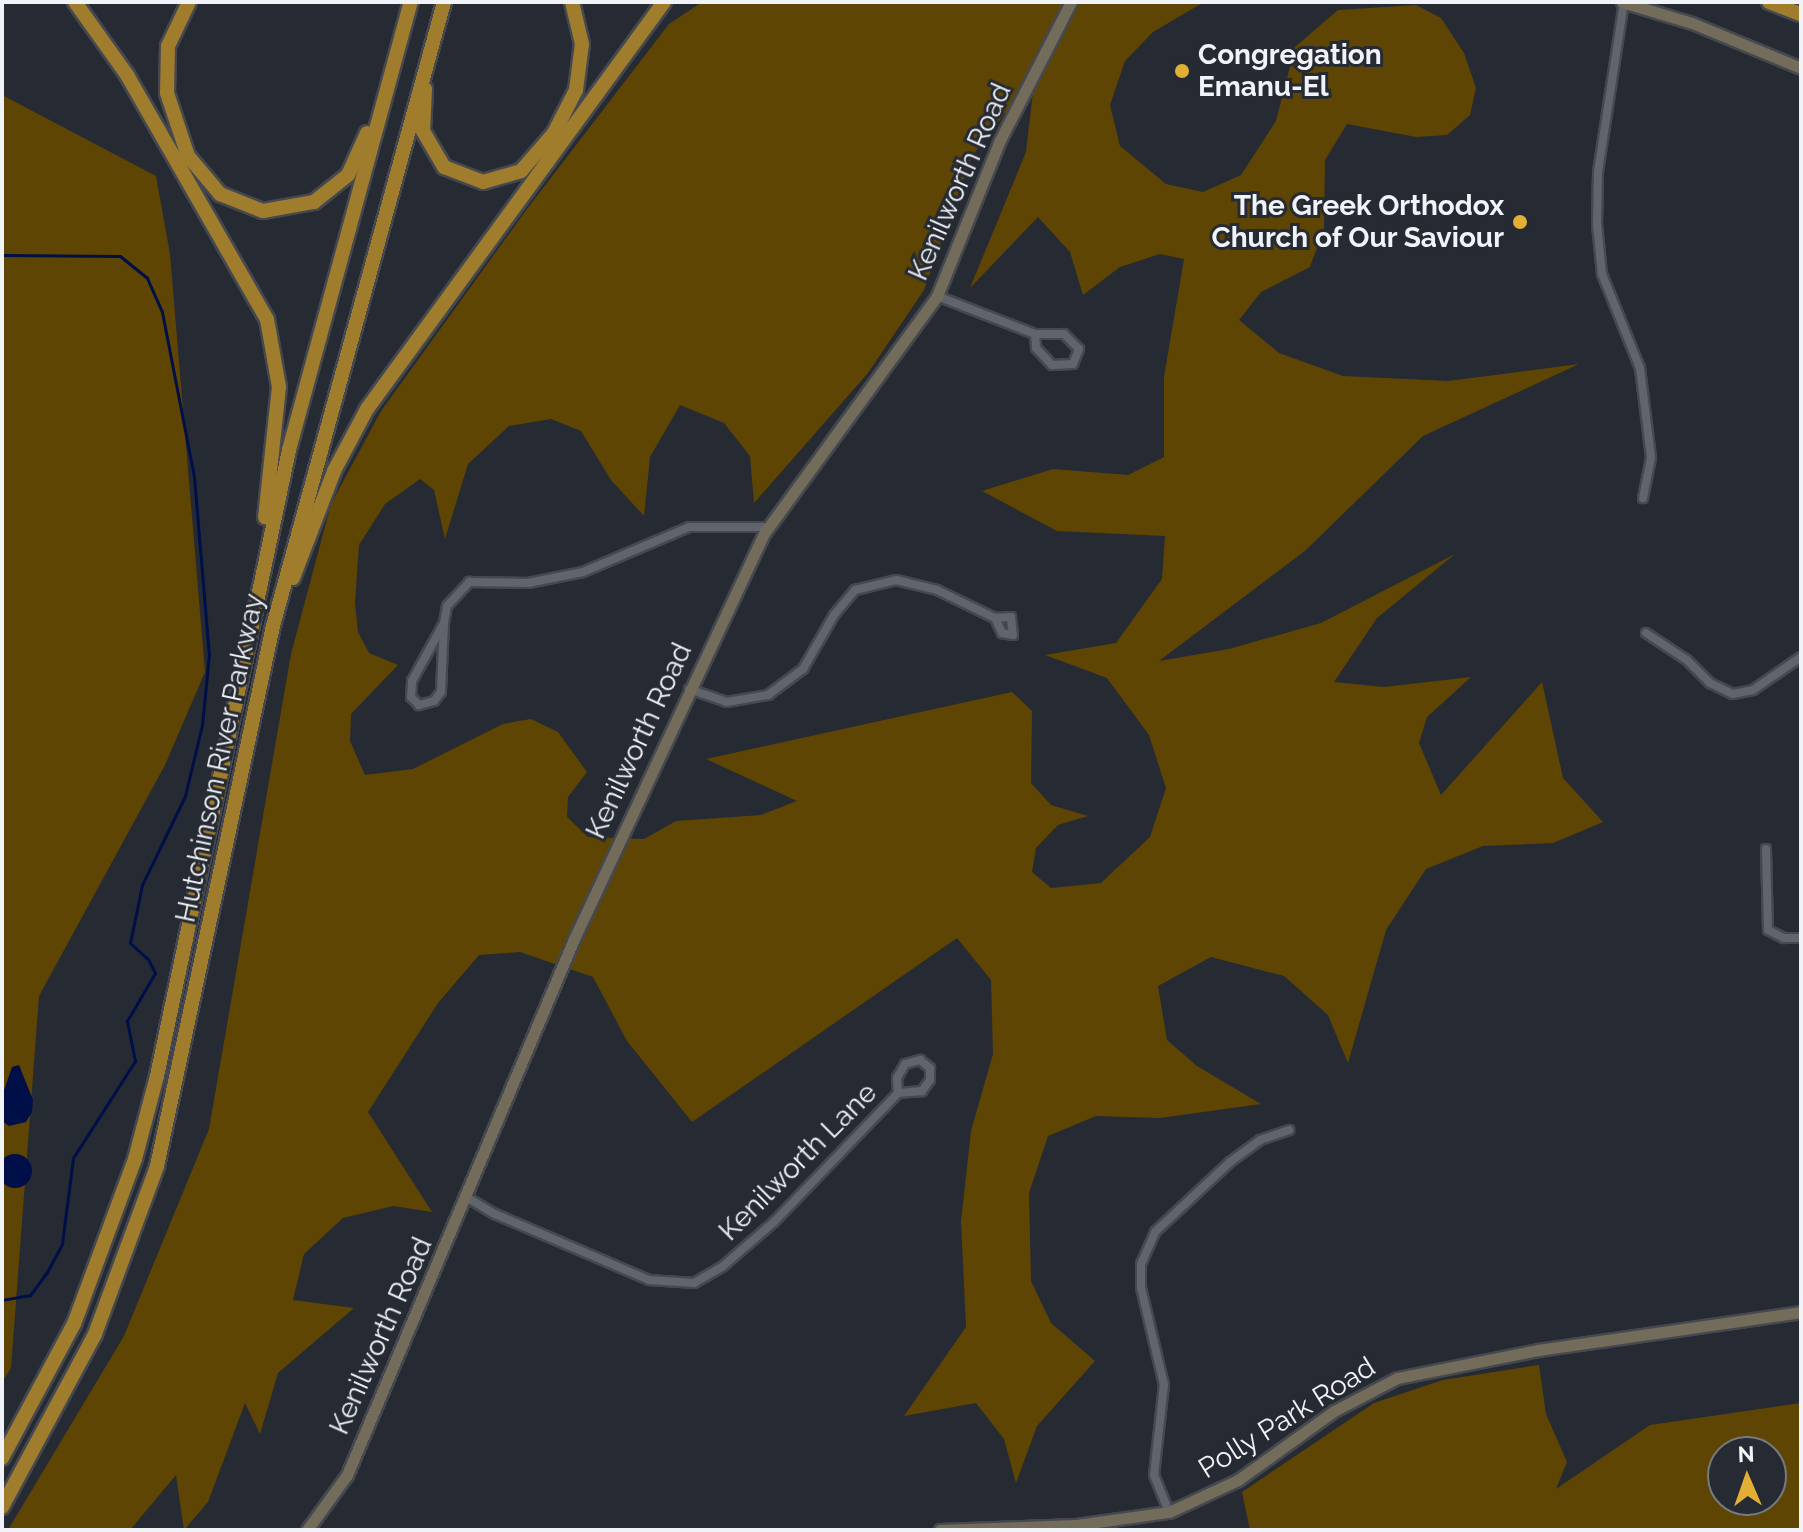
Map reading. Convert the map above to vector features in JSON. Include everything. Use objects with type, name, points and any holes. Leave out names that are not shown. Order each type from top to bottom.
[{"type":"highway","points":[[75,2],[102,35],[248,278],[270,328],[279,402],[251,622]]},
{"type":"highway","points":[[189,2],[167,53],[171,112],[202,177],[225,198],[248,208],[293,209],[338,186],[356,161],[395,62]]},
{"type":"highway","name":"Hutchinson River Parkway","points":[[2,1458],[74,1324],[131,1174],[157,1076],[293,435],[411,2]]},
{"type":"highway","name":"Hutchinson River Parkway","points":[[2,1507],[95,1334],[157,1166],[273,626],[444,2]]},
{"type":"highway","points":[[438,22],[422,110],[424,136],[448,170],[490,182],[530,164],[572,101],[583,51],[572,2]]},
{"type":"highway","points":[[273,626],[334,471],[367,409],[664,2]]},
{"type":"highway","points":[[1769,2],[1801,14]]},
{"type":"street","name":"Kenilworth Road","points":[[307,1530],[347,1475],[468,1198],[574,939],[689,689],[769,527],[937,296],[1000,140],[1071,2]]},
{"type":"street","points":[[1643,498],[1651,458],[1642,382],[1602,274],[1597,224],[1598,172],[1623,2],[1692,23],[1801,68]]},
{"type":"street","points":[[937,296],[1035,334],[1064,334],[1079,349],[1073,364],[1052,365],[1036,348],[1035,334]]},
{"type":"street","points":[[444,623],[412,681],[411,697],[419,705],[434,701],[441,692],[447,606],[469,582],[528,583],[583,572],[689,527],[769,527]]},
{"type":"street","points":[[689,689],[727,702],[768,695],[803,669],[834,615],[855,590],[896,580],[937,590],[995,618]]},
{"type":"street","points":[[1646,633],[1687,660],[1710,683],[1733,694],[1753,690],[1801,657]]},
{"type":"street","points":[[1766,849],[1768,930],[1784,938],[1801,938]]},
{"type":"street","name":"Kenilworth Lane","points":[[468,1198],[495,1214],[649,1280],[694,1283],[748,1247],[898,1093],[922,1091],[930,1080],[930,1068],[920,1060],[905,1064],[897,1078],[898,1093]]},
{"type":"street","points":[[1169,1512],[1154,1475],[1164,1385],[1141,1288],[1141,1264],[1155,1232],[1230,1162],[1260,1140],[1289,1130]]},
{"type":"street","name":"Polly Park Road","points":[[940,1530],[1076,1525],[1169,1512],[1238,1480],[1334,1411],[1397,1378],[1538,1350],[1801,1312]]},
{"type":"shaded area","points":[[702,2],[1204,2],[1153,32],[1125,61],[1110,105],[1120,146],[1166,184],[1203,192],[1241,175],[1276,121],[1295,47],[1338,10],[1416,5],[1441,18],[1464,53],[1476,88],[1470,115],[1447,135],[1416,137],[1347,124],[1325,160],[1324,228],[1310,267],[1261,292],[1239,320],[1279,353],[1343,376],[1448,381],[1579,364],[1423,436],[1306,550],[1159,661],[1229,649],[1321,623],[1455,554],[1377,618],[1334,682],[1384,687],[1471,677],[1427,717],[1419,743],[1441,795],[1542,682],[1563,778],[1603,822],[1553,843],[1483,846],[1426,869],[1386,930],[1348,1063],[1328,1015],[1284,976],[1211,957],[1158,986],[1167,1040],[1197,1066],[1261,1104],[1160,1118],[1096,1116],[1048,1136],[1029,1193],[1031,1281],[1051,1323],[1095,1361],[1037,1426],[1016,1483],[1004,1439],[976,1403],[904,1416],[966,1327],[961,1221],[971,1131],[993,1054],[991,980],[957,938],[692,1122],[627,1041],[593,977],[520,952],[479,955],[438,1003],[368,1112],[432,1212],[393,1206],[343,1218],[304,1254],[293,1300],[354,1308],[278,1373],[260,1434],[245,1403],[208,1502],[184,1530],[176,1475],[130,1530],[8,1530],[124,1336],[209,1129],[291,654],[331,504],[381,411],[527,209],[669,24]],"holes":[[[1035,74],[1026,152],[970,288],[1038,217],[1070,252],[1083,295],[1120,267],[1160,254],[1184,259],[1164,377],[1164,457],[1128,475],[1053,469],[982,491],[1057,531],[1165,536],[1162,579],[1116,643],[1045,655],[1107,678],[1149,735],[1166,788],[1150,837],[1101,883],[1051,888],[1032,872],[1036,848],[1058,825],[1088,816],[1051,805],[1031,783],[1032,711],[1012,692],[706,759],[797,801],[761,815],[676,821],[644,839],[588,837],[567,817],[568,797],[587,772],[558,732],[531,719],[503,724],[413,769],[365,775],[350,741],[351,714],[398,665],[369,653],[358,632],[355,603],[359,545],[385,504],[420,479],[434,490],[445,539],[468,464],[509,426],[551,419],[581,431],[611,480],[644,516],[650,457],[680,405],[724,423],[750,456],[754,503],[868,373],[924,290],[972,156]]]},
{"type":"shaded area","points":[[2,95],[156,176],[170,254],[205,672],[165,765],[39,996],[11,1368],[2,1382]]},
{"type":"shaded area","points":[[19,1065],[33,1100],[32,1112],[26,1122],[9,1126],[2,1121],[2,1096],[12,1067]]},
{"type":"shaded area","points":[[15,1154],[27,1159],[32,1171],[27,1183],[15,1188],[3,1183],[-2,1171],[3,1159]]},
{"type":"shaded area","points":[[1539,1365],[1546,1414],[1567,1462],[1556,1489],[1650,1425],[1801,1403],[1801,1530],[1250,1530],[1242,1492],[1374,1403],[1443,1380]]},
{"type":"waterway","points":[[2,255],[120,256],[147,278],[162,312],[194,477],[209,654],[202,725],[185,796],[142,885],[130,943],[148,959],[155,973],[127,1021],[135,1061],[73,1158],[62,1244],[47,1272],[30,1295],[2,1300]]},
{"type":"place","name":"Congregation Emanu-El","points":[[1182,71]]},
{"type":"place","name":"The Greek Orthodox Church of Our Saviour","points":[[1520,222]]}]
